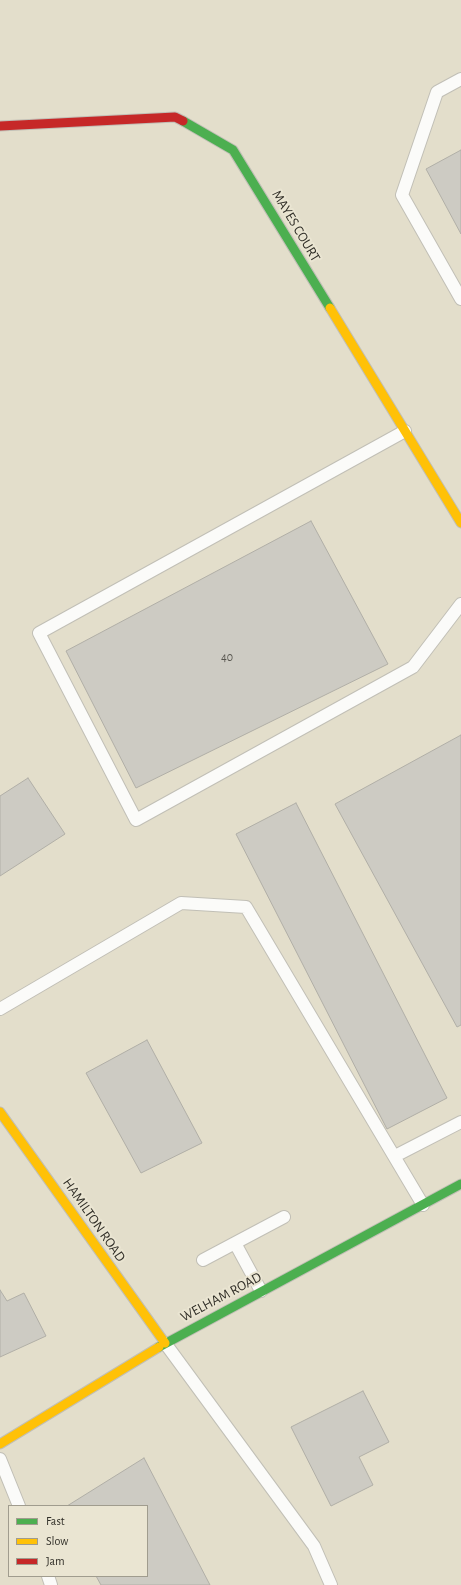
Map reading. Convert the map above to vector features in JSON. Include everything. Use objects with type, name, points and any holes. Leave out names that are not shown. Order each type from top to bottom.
[{"type":"street","name":"MAYES COURT","points":[[0,126],[175,117],[233,150],[461,523]]},
{"type":"street","name":"HAMILTON ROAD","points":[[0,1112],[165,1343]]},
{"type":"street","name":"WELHAM ROAD","points":[[0,1444],[165,1343],[461,1184]]},
{"type":"lane","points":[[461,79],[437,92],[402,195],[461,299]]},
{"type":"lane","points":[[405,431],[39,633],[136,820],[413,666],[461,604]]},
{"type":"lane","points":[[0,1009],[181,904],[246,907],[423,1205]]},
{"type":"lane","points":[[395,1156],[461,1122]]},
{"type":"lane","points":[[203,1260],[284,1217]]},
{"type":"lane","points":[[235,1243],[261,1291]]},
{"type":"lane","points":[[165,1343],[314,1546],[331,1585]]},
{"type":"lane","points":[[0,1459],[19,1505]]},
{"type":"shaded area","points":[[0,0],[461,0],[461,1585],[0,1585]]},
{"type":"building","points":[[461,150],[461,234],[426,169]]},
{"type":"building","points":[[311,521],[388,664],[136,788],[66,651]]},
{"type":"building","points":[[461,735],[461,1025],[457,1027],[335,804]]},
{"type":"building","points":[[28,778],[65,834],[0,876],[0,796]]},
{"type":"building","points":[[296,803],[447,1098],[387,1129],[236,834]]},
{"type":"building","points":[[147,1040],[202,1143],[141,1173],[86,1073]]},
{"type":"building","points":[[0,1290],[7,1301],[24,1293],[46,1336],[0,1357]]},
{"type":"building","points":[[363,1391],[389,1442],[359,1457],[373,1485],[331,1506],[291,1427]]},
{"type":"building","points":[[144,1458],[210,1585],[101,1585],[97,1577],[148,1577],[148,1505],[69,1505]]},
{"type":"traffic: fast","points":[[183,121],[233,150],[330,308]]},
{"type":"traffic: fast","points":[[159,1347],[461,1184]]},
{"type":"traffic: slow","points":[[330,308],[461,523]]},
{"type":"traffic: slow","points":[[0,1112],[165,1343]]},
{"type":"traffic: slow","points":[[0,1444],[159,1347]]},
{"type":"traffic: jam","points":[[0,126],[175,117],[183,121]]}]
